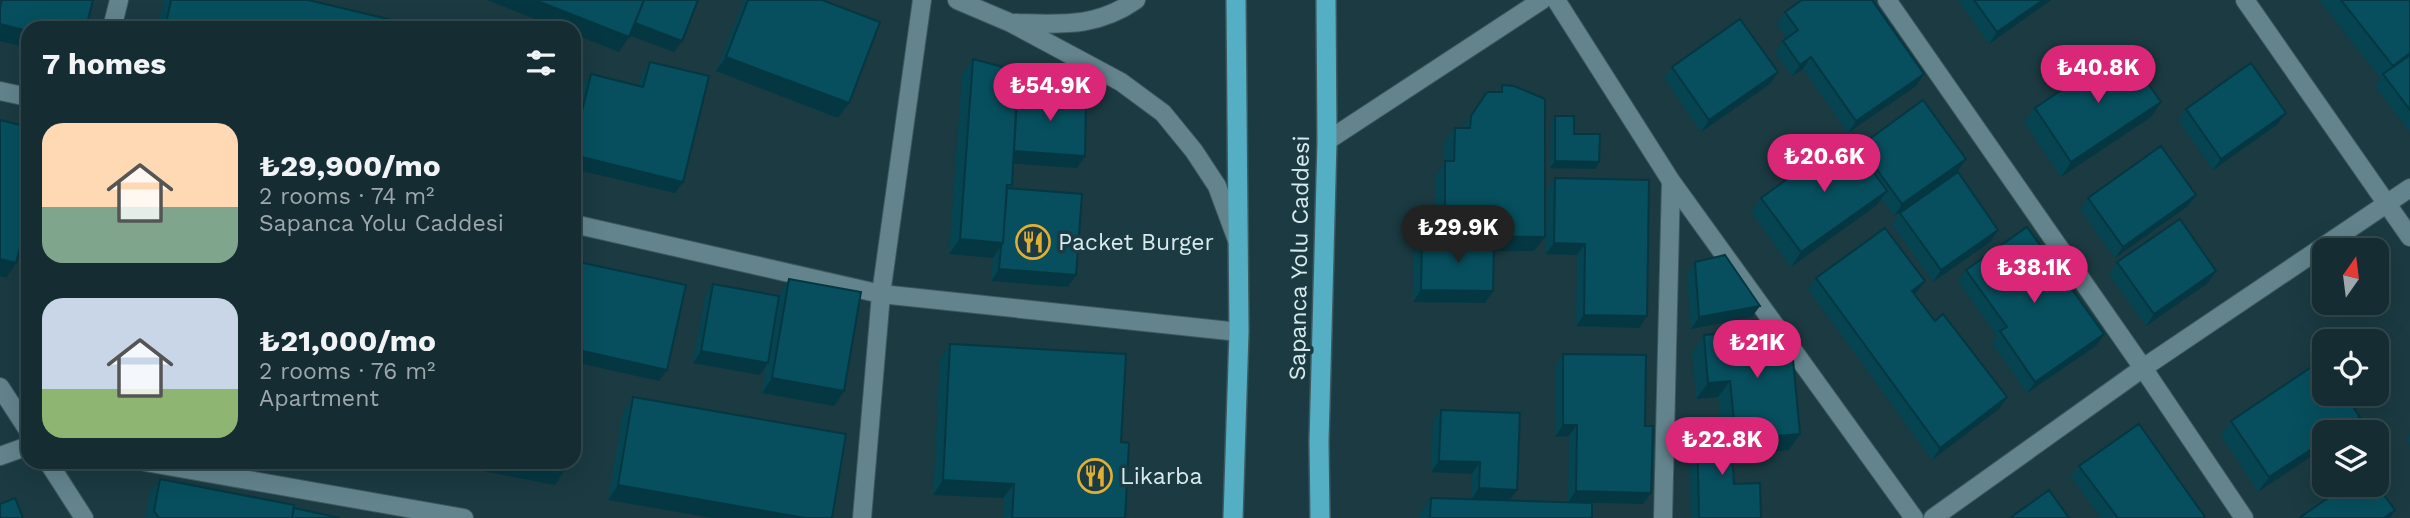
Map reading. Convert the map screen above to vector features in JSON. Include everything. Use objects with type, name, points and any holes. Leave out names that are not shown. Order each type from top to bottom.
[{"type":"highway","points":[[1233,518],[1239,332],[1236,0]]},
{"type":"highway","name":"Sapanca Yolu Caddesi","points":[[1320,518],[1319,442],[1327,141],[1326,0]]},
{"type":"street","points":[[114,21],[119,0]]},
{"type":"street","points":[[862,518],[881,294],[922,0]]},
{"type":"street","points":[[957,0],[1012,23],[1121,82],[1163,113],[1194,150],[1217,186],[1238,245]]},
{"type":"street","points":[[1012,23],[1076,24],[1118,12],[1136,0]]},
{"type":"street","points":[[1327,141],[1542,0]]},
{"type":"street","points":[[1556,0],[1671,181],[1914,518]]},
{"type":"street","points":[[1887,0],[2244,518]]},
{"type":"street","points":[[2245,0],[2410,237]]},
{"type":"street","points":[[0,91],[21,96]]},
{"type":"street","points":[[1663,518],[1671,181]]},
{"type":"street","points":[[1933,518],[2143,368],[2410,188]]},
{"type":"street","points":[[581,226],[881,294],[1239,332]]},
{"type":"street","points":[[0,387],[21,419]]},
{"type":"street","points":[[0,456],[21,448]]},
{"type":"street","points":[[52,469],[84,518]]},
{"type":"street","points":[[185,469],[464,518]]},
{"type":"building","points":[[2,0],[93,0],[88,21],[21,21],[21,29],[0,24]]},
{"type":"building","points":[[171,0],[308,0],[396,21],[166,21]]},
{"type":"building","points":[[535,0],[644,0],[629,37]]},
{"type":"building","points":[[644,0],[698,0],[682,41],[635,23]]},
{"type":"building","points":[[748,0],[822,0],[880,22],[849,103],[726,57]]},
{"type":"building","points":[[1802,0],[1872,0],[1924,74],[1856,121],[1811,57],[1800,65],[1783,41],[1798,30],[1785,12]]},
{"type":"building","points":[[1974,0],[2043,0],[1997,32]]},
{"type":"building","points":[[2341,0],[2410,0],[2410,53],[2393,66]]},
{"type":"building","points":[[1740,19],[1778,72],[1709,120],[1672,67]]},
{"type":"building","points":[[2123,48],[2161,102],[2071,162],[2035,108]]},
{"type":"building","points":[[2410,55],[2410,110],[2383,74]]},
{"type":"building","points":[[973,59],[1018,71],[1012,185],[1007,185],[1003,243],[960,239]]},
{"type":"building","points":[[650,62],[709,76],[683,182],[581,157],[581,115],[591,74],[643,87]]},
{"type":"building","points":[[2251,63],[2286,113],[2221,159],[2186,109]]},
{"type":"building","points":[[1018,84],[1086,99],[1085,156],[1014,151]]},
{"type":"building","points":[[1502,85],[1514,86],[1545,99],[1545,237],[1445,236],[1445,161],[1454,161],[1455,128],[1470,128],[1471,116],[1487,92],[1502,92]]},
{"type":"building","points":[[1923,100],[1966,159],[1902,204],[1860,146]]},
{"type":"building","points":[[1555,116],[1574,116],[1574,134],[1600,134],[1599,162],[1555,161]]},
{"type":"building","points":[[0,120],[21,125],[21,243],[16,263],[0,259]]},
{"type":"building","points":[[1847,136],[1887,191],[1801,252],[1761,198]]},
{"type":"building","points":[[2161,146],[2196,195],[2123,247],[2088,198]]},
{"type":"building","points":[[1958,172],[1998,230],[1941,270],[1900,213]]},
{"type":"building","points":[[1555,178],[1649,180],[1647,316],[1584,315],[1585,244],[1554,243]]},
{"type":"building","points":[[1007,188],[1082,194],[1076,275],[999,269]]},
{"type":"building","points":[[2180,219],[2216,271],[2154,314],[2117,262]]},
{"type":"building","points":[[2027,227],[2104,334],[2035,382],[2000,331],[2007,327],[1966,270]]},
{"type":"building","points":[[1885,228],[1925,281],[1912,291],[1935,321],[1943,314],[2007,397],[1940,448],[1816,278]]},
{"type":"building","points":[[1494,239],[1493,291],[1421,290],[1422,240]]},
{"type":"building","points":[[1725,255],[1760,306],[1699,317],[1695,262]]},
{"type":"building","points":[[581,262],[686,285],[667,370],[581,351]]},
{"type":"building","points":[[789,279],[861,292],[844,391],[772,378]]},
{"type":"building","points":[[713,284],[779,296],[768,363],[701,351]]},
{"type":"building","points":[[1790,328],[1800,434],[1736,440],[1730,381],[1708,383],[1704,335]]},
{"type":"building","points":[[950,344],[1126,354],[1121,442],[1129,443],[1125,518],[1012,518],[1014,484],[943,480]]},
{"type":"building","points":[[1563,354],[1646,355],[1645,426],[1653,426],[1651,493],[1576,491],[1577,425],[1563,425]]},
{"type":"building","points":[[2312,367],[2312,406],[2352,406],[2360,417],[2355,420],[2312,420],[2312,449],[2269,477],[2231,421]]},
{"type":"building","points":[[633,397],[846,434],[832,518],[805,518],[618,485]]},
{"type":"building","points":[[1441,410],[1520,413],[1517,490],[1479,488],[1480,462],[1439,461]]},
{"type":"building","points":[[1697,422],[1730,423],[1734,484],[1760,483],[1761,518],[1699,518]]},
{"type":"building","points":[[2139,424],[2204,518],[2118,518],[2079,466]]},
{"type":"building","points":[[160,479],[294,505],[292,518],[159,518],[154,511]]},
{"type":"building","points":[[2049,490],[2069,518],[2010,518]]},
{"type":"building","points":[[2330,497],[2386,497],[2395,510],[2384,518],[2299,518]]},
{"type":"building","points":[[15,498],[23,518],[0,518],[0,504]]},
{"type":"building","points":[[1431,498],[1592,503],[1592,518],[1430,518]]},
{"type":"building","points":[[294,508],[340,518],[292,518]]},
{"type":"place","name":"Packet Burger","points":[[1033,242]]},
{"type":"place","name":"Likarba","points":[[1095,476]]}]
